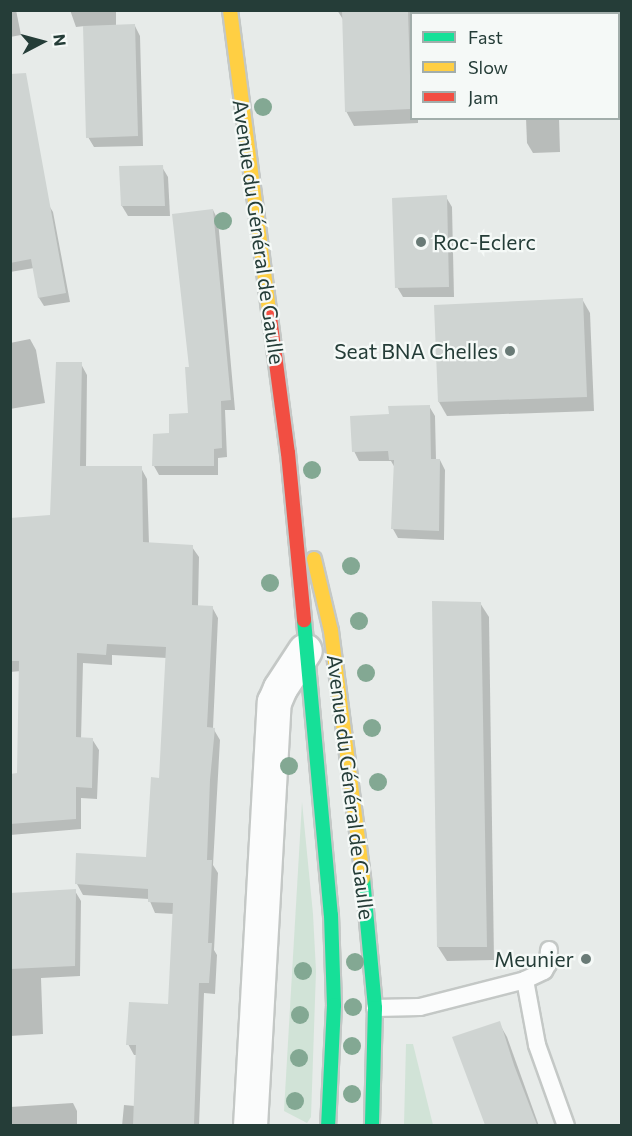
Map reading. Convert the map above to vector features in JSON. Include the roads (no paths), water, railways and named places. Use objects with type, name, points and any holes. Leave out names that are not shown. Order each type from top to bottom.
[{"type":"main road","name":"Avenue du Général de Gaulle","points":[[230,10],[288,453],[333,955],[334,1005],[328,1125]]},
{"type":"main road","name":"Avenue du Général de Gaulle","points":[[288,453],[331,631],[364,876],[375,1008],[372,1125]]},
{"type":"street","name":"Avenue du Général de Gaulle","points":[[250,1125],[274,702],[280,688],[305,650]]},
{"type":"lane","points":[[375,1008],[420,1007],[525,980],[544,970],[548,964],[549,950]]},
{"type":"lane","points":[[525,980],[537,1045],[567,1125]]},
{"type":"place","name":"Roc-Eclerc","points":[[421,242]]},
{"type":"place","name":"Seat BNA Chelles","points":[[510,351]]},
{"type":"place","name":"Meunier","points":[[586,959]]}]
